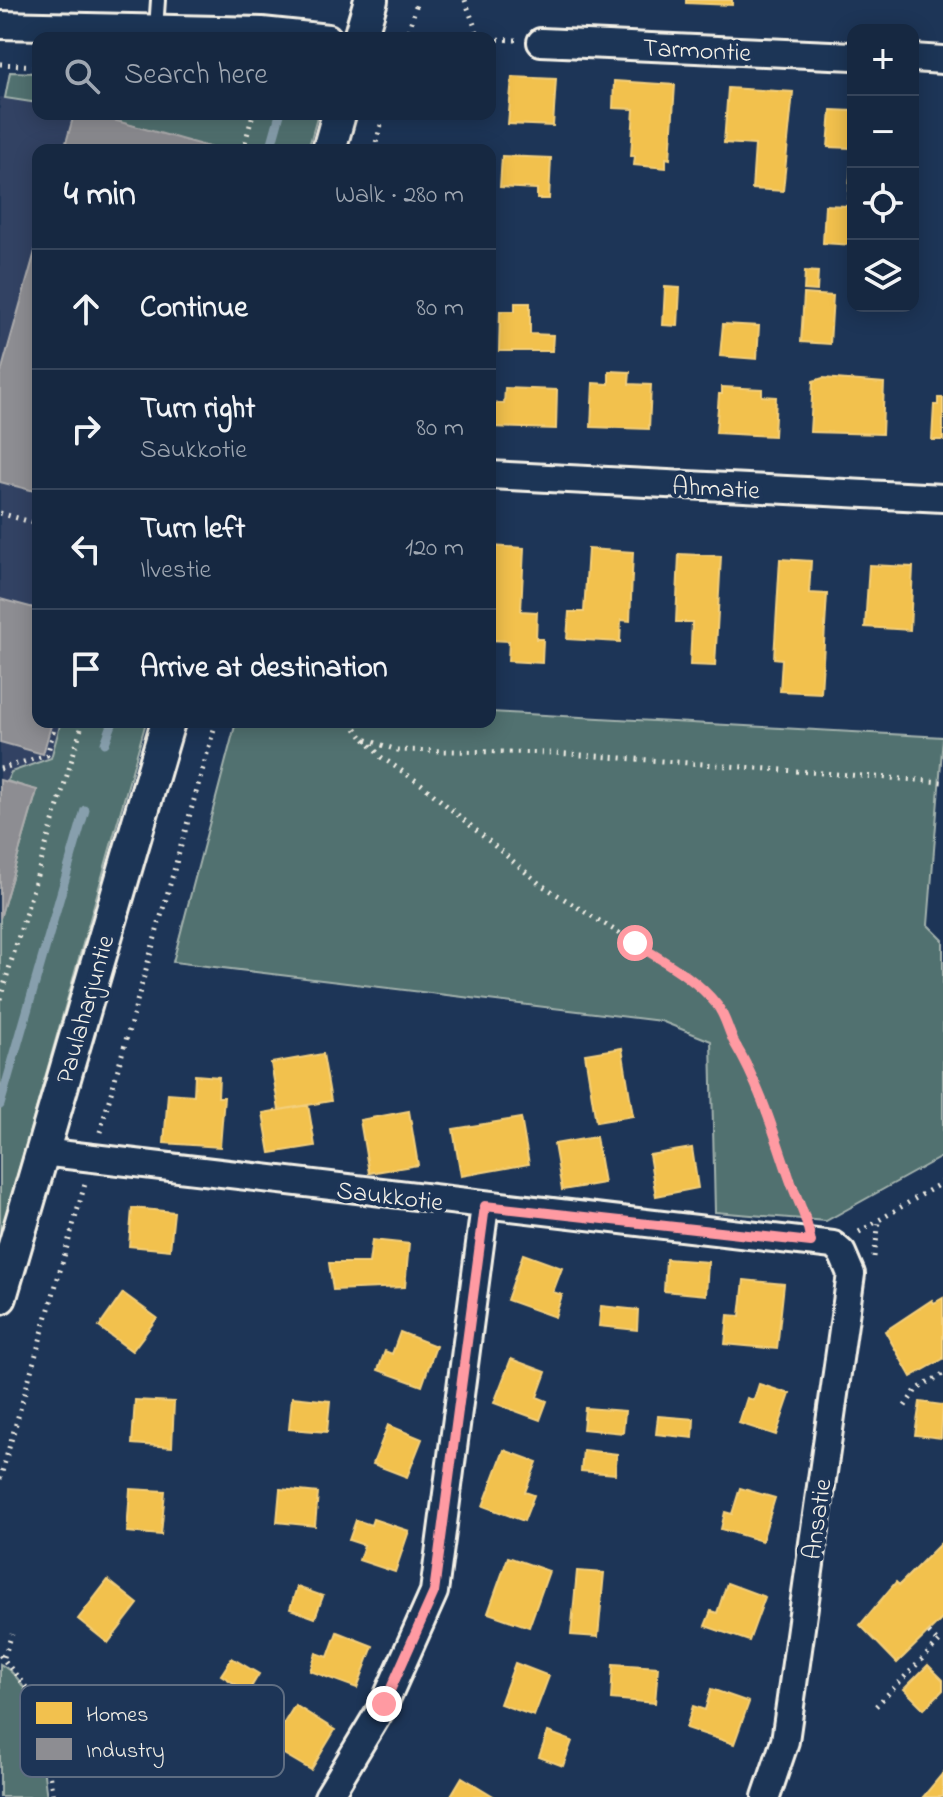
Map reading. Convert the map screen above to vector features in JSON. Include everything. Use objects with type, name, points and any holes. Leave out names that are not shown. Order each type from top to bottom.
[{"type":"street","points":[[362,32],[371,0]]},
{"type":"street","points":[[0,25],[271,32]]},
{"type":"street","name":"Tarmontie","points":[[541,42],[847,56]]},
{"type":"street","points":[[919,58],[943,60]]},
{"type":"street","points":[[331,144],[337,120]]},
{"type":"street","name":"Ahmatie","points":[[496,475],[943,498]]},
{"type":"street","name":"Paulaharjuntie","points":[[0,1297],[166,728]]},
{"type":"street","name":"Saukkotie","points":[[42,1152],[822,1244]]},
{"type":"street","points":[[328,1797],[384,1704],[434,1592],[485,1206]]},
{"type":"street","name":"Ansatie","points":[[766,1797],[785,1741],[851,1274],[842,1253],[822,1244]]},
{"type":"lane","points":[[156,29],[158,0]]},
{"type":"path","points":[[408,32],[418,0]]},
{"type":"path","points":[[465,0],[477,32]]},
{"type":"path","points":[[0,64],[32,66]]},
{"type":"path","points":[[245,144],[251,120]]},
{"type":"path","points":[[376,144],[382,120]]},
{"type":"path","points":[[0,513],[32,522]]},
{"type":"path","points":[[0,769],[47,755],[54,728]]},
{"type":"path","points":[[0,999],[81,728]]},
{"type":"path","points":[[0,1479],[214,728]]},
{"type":"path","points":[[356,728],[381,757],[421,784],[540,884],[685,974],[710,997],[725,1019],[767,1112],[810,1226],[822,1244],[943,1182]]},
{"type":"path","points":[[365,739],[397,750],[555,753],[943,782]]},
{"type":"path","points":[[905,1406],[916,1390],[943,1374]]},
{"type":"path","points":[[876,1706],[941,1640],[929,1633]]},
{"type":"path","points":[[12,1634],[2,1656],[25,1685]]},
{"type":"path","points":[[50,1777],[53,1797]]},
{"type":"shaded area","points":[[0,97],[32,99],[32,120],[227,120],[221,144],[32,144],[32,728],[59,728],[0,924]]},
{"type":"green space","points":[[10,72],[32,73],[32,102],[5,98]]},
{"type":"green space","points":[[112,120],[316,120],[310,144],[194,144]]},
{"type":"green space","points":[[496,712],[943,737],[928,925],[943,940],[943,1156],[826,1221],[715,1212],[711,1041],[661,1021],[173,962],[234,728],[496,728]]},
{"type":"green space","points":[[59,728],[144,728],[0,1236],[0,918],[37,791],[7,781],[11,772],[51,758]]},
{"type":"green space","points":[[0,1664],[14,1674],[22,1685],[20,1777],[44,1777],[47,1797],[0,1797]]},
{"type":"building: Homes","points":[[686,0],[732,0],[732,5],[686,3]]},
{"type":"building: Homes","points":[[512,77],[556,79],[553,126],[508,124]]},
{"type":"building: Homes","points":[[614,81],[675,85],[670,159],[666,158],[666,168],[634,165],[635,156],[631,156],[634,109],[613,108]]},
{"type":"building: Homes","points":[[728,88],[793,92],[783,191],[752,189],[755,145],[724,143]]},
{"type":"building: Homes","points":[[831,110],[847,111],[847,148],[828,147]]},
{"type":"building: Homes","points":[[502,156],[551,158],[549,199],[537,199],[537,189],[500,187]]},
{"type":"building: Homes","points":[[825,205],[847,206],[847,245],[823,243]]},
{"type":"building: Homes","points":[[805,271],[818,272],[817,291],[804,290]]},
{"type":"building: Homes","points":[[665,287],[680,288],[678,326],[663,325]]},
{"type":"building: Homes","points":[[804,294],[833,296],[830,344],[801,342]]},
{"type":"building: Homes","points":[[515,303],[530,303],[530,334],[553,335],[552,351],[499,351],[500,311],[515,311]]},
{"type":"building: Homes","points":[[723,324],[759,326],[757,359],[720,356]]},
{"type":"building: Homes","points":[[609,371],[630,372],[629,384],[651,385],[649,429],[591,427],[593,383],[609,384]]},
{"type":"building: Homes","points":[[823,378],[884,383],[882,434],[810,432],[813,381]]},
{"type":"building: Homes","points":[[722,387],[762,389],[762,396],[776,397],[774,436],[716,433]]},
{"type":"building: Homes","points":[[505,388],[557,390],[556,429],[496,427],[496,403],[504,404]]},
{"type":"building: Homes","points":[[938,398],[943,398],[943,440],[932,440],[934,405],[938,405]]},
{"type":"building: Homes","points":[[496,546],[524,548],[521,611],[537,612],[536,639],[543,639],[542,663],[508,661],[509,641],[496,640]]},
{"type":"building: Homes","points":[[588,549],[633,552],[630,621],[621,620],[620,642],[567,639],[569,612],[584,612]]},
{"type":"building: Homes","points":[[679,554],[721,556],[715,666],[690,665],[692,622],[676,622]]},
{"type":"building: Homes","points":[[780,559],[811,561],[809,593],[827,594],[821,693],[780,691],[782,659],[774,658]]},
{"type":"building: Homes","points":[[869,565],[913,567],[910,630],[865,627]]},
{"type":"building: Homes","points":[[622,1048],[633,1116],[596,1122],[585,1054]]},
{"type":"building: Homes","points":[[323,1054],[331,1101],[279,1110],[271,1063]]},
{"type":"building: Homes","points":[[195,1075],[219,1077],[218,1097],[224,1097],[220,1147],[164,1143],[168,1093],[194,1095]]},
{"type":"building: Homes","points":[[308,1105],[315,1146],[270,1153],[263,1113]]},
{"type":"building: Homes","points":[[409,1111],[418,1165],[369,1173],[360,1120]]},
{"type":"building: Homes","points":[[521,1118],[529,1164],[461,1176],[453,1129]]},
{"type":"building: Homes","points":[[596,1137],[604,1183],[562,1190],[554,1144]]},
{"type":"building: Homes","points":[[692,1148],[698,1188],[656,1196],[649,1155]]},
{"type":"building: Homes","points":[[132,1208],[174,1212],[170,1250],[129,1246]]},
{"type":"building: Homes","points":[[372,1240],[409,1244],[405,1287],[333,1290],[329,1263],[369,1263]]},
{"type":"building: Homes","points":[[523,1254],[562,1268],[553,1292],[562,1295],[555,1317],[507,1300]]},
{"type":"building: Homes","points":[[666,1259],[708,1262],[706,1295],[664,1291]]},
{"type":"building: Homes","points":[[744,1280],[784,1284],[777,1349],[725,1344],[728,1315],[740,1316]]},
{"type":"building: Homes","points":[[123,1293],[157,1318],[132,1351],[99,1327]]},
{"type":"building: Homes","points":[[943,1298],[943,1359],[911,1377],[885,1331],[932,1300],[934,1303]]},
{"type":"building: Homes","points":[[601,1306],[638,1310],[637,1330],[599,1326]]},
{"type":"building: Homes","points":[[400,1332],[436,1346],[422,1386],[378,1370],[385,1351],[392,1354]]},
{"type":"building: Homes","points":[[511,1359],[546,1372],[537,1397],[547,1401],[540,1420],[494,1403]]},
{"type":"building: Homes","points":[[759,1384],[790,1394],[776,1435],[739,1423],[747,1398],[754,1400]]},
{"type":"building: Homes","points":[[292,1397],[330,1401],[327,1432],[289,1429]]},
{"type":"building: Homes","points":[[135,1400],[174,1402],[172,1447],[132,1444]]},
{"type":"building: Homes","points":[[920,1402],[943,1405],[941,1438],[915,1435]]},
{"type":"building: Homes","points":[[585,1408],[625,1411],[623,1433],[583,1429]]},
{"type":"building: Homes","points":[[658,1416],[694,1419],[693,1438],[656,1434]]},
{"type":"building: Homes","points":[[388,1425],[422,1439],[407,1477],[373,1464]]},
{"type":"building: Homes","points":[[504,1450],[537,1462],[525,1492],[534,1495],[524,1521],[483,1506]]},
{"type":"building: Homes","points":[[583,1450],[617,1454],[615,1474],[581,1471]]},
{"type":"building: Homes","points":[[740,1488],[775,1498],[762,1541],[721,1529],[725,1512],[732,1514]]},
{"type":"building: Homes","points":[[130,1489],[165,1491],[161,1535],[127,1532]]},
{"type":"building: Homes","points":[[280,1489],[318,1493],[315,1526],[277,1522]]},
{"type":"building: Homes","points":[[373,1519],[409,1531],[395,1572],[359,1560],[364,1545],[349,1540],[356,1520],[371,1525]]},
{"type":"building: Homes","points":[[943,1541],[943,1618],[897,1663],[860,1625],[896,1582],[899,1585]]},
{"type":"building: Homes","points":[[508,1557],[549,1571],[529,1627],[488,1613]]},
{"type":"building: Homes","points":[[577,1571],[604,1573],[598,1637],[571,1635]]},
{"type":"building: Homes","points":[[108,1580],[138,1604],[108,1643],[78,1619]]},
{"type":"building: Homes","points":[[727,1583],[765,1597],[749,1641],[705,1626],[711,1611],[717,1613]]},
{"type":"building: Homes","points":[[297,1587],[323,1596],[315,1618],[290,1609]]},
{"type":"building: Homes","points":[[337,1632],[373,1646],[357,1688],[310,1671],[316,1653],[328,1657]]},
{"type":"building: Homes","points":[[232,1658],[259,1674],[252,1685],[237,1685],[221,1675]]},
{"type":"building: Homes","points":[[515,1663],[549,1676],[534,1716],[500,1704]]},
{"type":"building: Homes","points":[[613,1664],[658,1667],[655,1703],[611,1699]]},
{"type":"building: Homes","points":[[928,1665],[943,1680],[943,1690],[924,1709],[904,1689]]},
{"type":"building: Homes","points":[[711,1689],[749,1702],[734,1744],[686,1728],[693,1706],[705,1710]]},
{"type":"building: Homes","points":[[295,1705],[335,1730],[311,1770],[284,1754],[284,1723]]},
{"type":"building: Homes","points":[[548,1732],[572,1741],[563,1766],[539,1757]]},
{"type":"building: Homes","points":[[943,1773],[943,1797],[923,1797]]},
{"type":"building: Homes","points":[[462,1777],[495,1797],[450,1797]]},
{"type":"building: Industry","points":[[72,120],[113,120],[198,144],[66,144]]},
{"type":"building: Industry","points":[[32,262],[32,490],[0,482],[0,376]]},
{"type":"building: Industry","points":[[0,599],[32,607],[32,728],[50,728],[43,754],[0,742]]},
{"type":"building: Industry","points":[[0,780],[37,790],[0,918]]},
{"type":"waterway","points":[[272,144],[278,120]]},
{"type":"waterway","points":[[105,743],[111,728]]},
{"type":"waterway","points":[[0,1105],[85,810]]},
{"type":"route","points":[[384,1704],[434,1592],[485,1206],[811,1242],[810,1226],[801,1199],[792,1185],[767,1112],[718,1006],[685,974],[635,943]]}]
